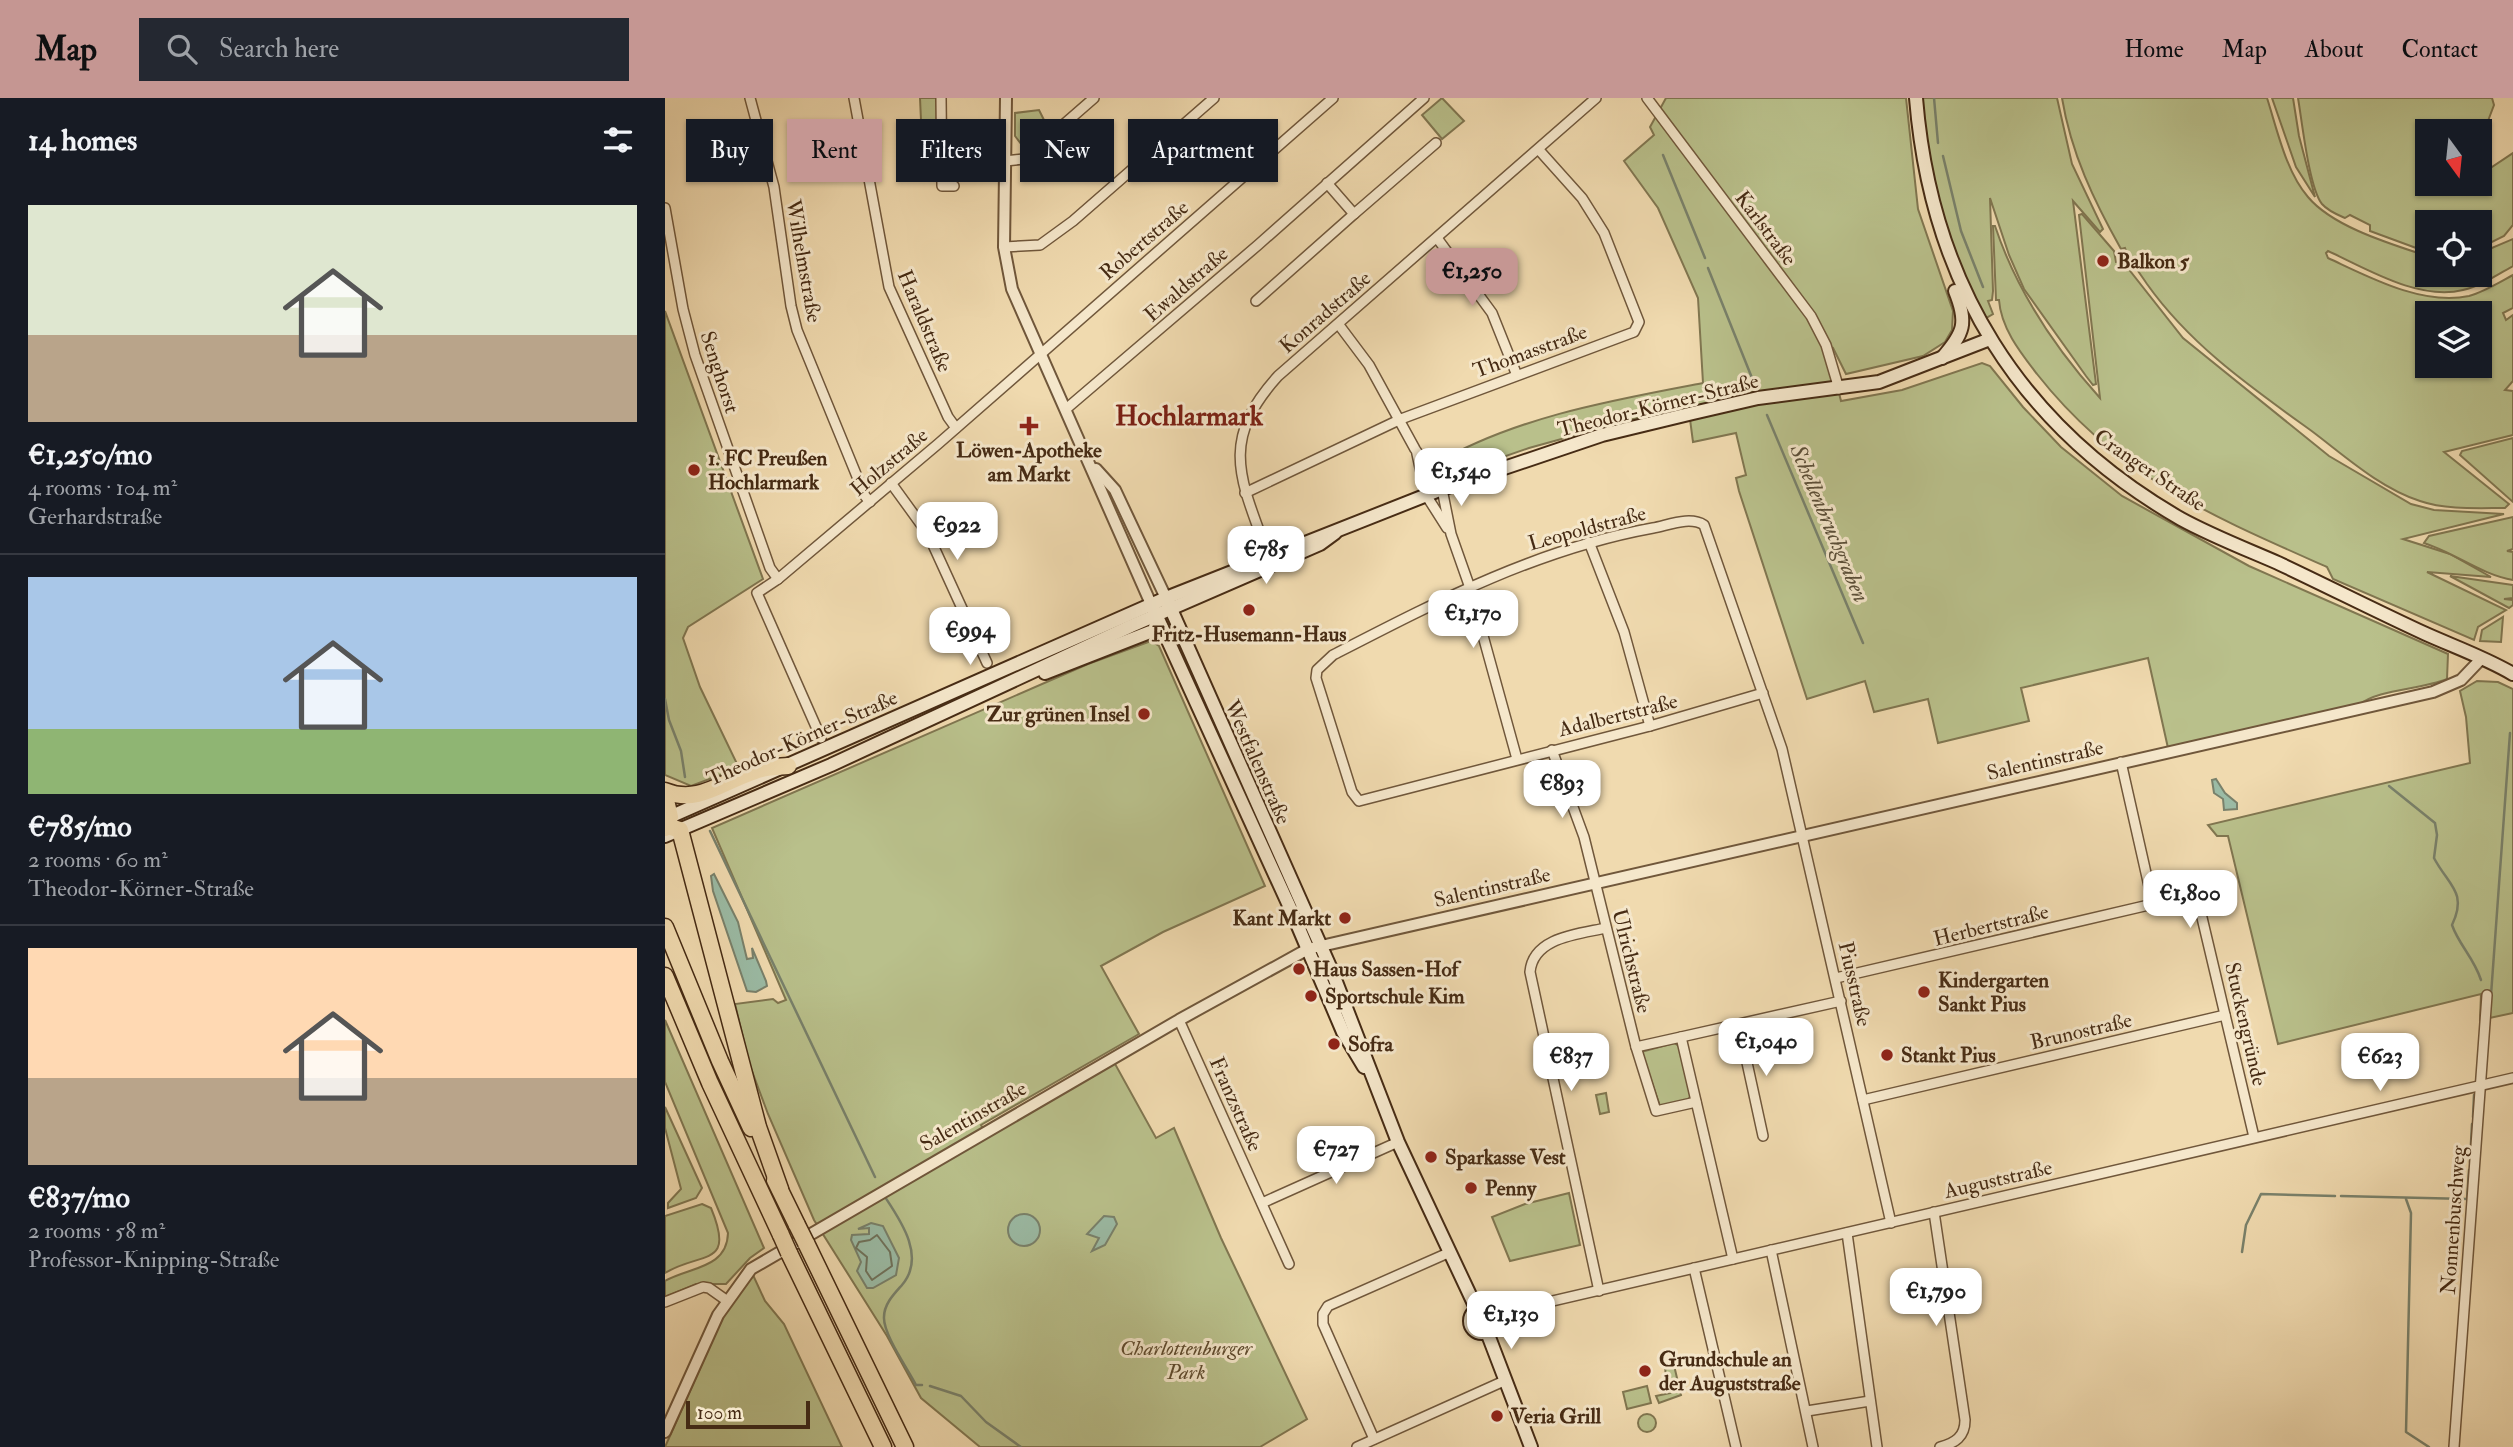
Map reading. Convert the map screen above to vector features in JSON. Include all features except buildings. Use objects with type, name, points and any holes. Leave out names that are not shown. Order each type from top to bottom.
[{"type":"highway","points":[[780,1189],[758,1127],[668,826],[665,794],[692,796],[757,770],[788,766]]},
{"type":"highway","points":[[665,927],[720,1061],[905,1447]]},
{"type":"highway","points":[[665,976],[710,1083],[883,1447]]},
{"type":"main road","name":"Cranger Straße","points":[[1916,98],[1928,187],[1954,270],[1990,339],[2024,389],[2061,430],[2099,464],[2181,519],[2513,674]]},
{"type":"main road","name":"Cranger Straße","points":[[1928,187],[1926,206],[1964,313],[1960,335],[1939,361]]},
{"type":"main road","name":"Theodor-Körner-Straße","points":[[668,826],[788,766],[1340,528],[1442,489],[1602,435],[1754,399],[1879,382],[1990,339]]},
{"type":"main road","name":"Westfalenstraße","points":[[1168,603],[1321,946],[1363,1046],[1374,1086]]},
{"type":"main road","name":"Theodor-Körner-Straße","points":[[1005,686],[1154,609]]},
{"type":"main road","name":"Westfalenstraße","points":[[1154,609],[1343,1032],[1374,1086],[1476,1310],[1471,1315],[1471,1326],[1476,1332],[1487,1332],[1531,1447]]},
{"type":"main road","name":"Theodor-Körner-Straße","points":[[668,826],[1005,686],[1073,664],[1150,632],[1163,632]]},
{"type":"main road","points":[[1476,1310],[1483,1309],[1492,1315],[1493,1324],[1487,1332]]},
{"type":"street","name":"Wilhelmstraße","points":[[750,98],[774,187],[791,306],[797,330],[865,496],[870,502]]},
{"type":"street","name":"Haraldstraße","points":[[854,98],[889,287],[948,417],[956,428]]},
{"type":"street","points":[[941,98],[941,186],[954,186]]},
{"type":"street","name":"Westfalenstraße","points":[[1006,98],[1006,119]]},
{"type":"street","points":[[1006,161],[1024,159],[1094,98]]},
{"type":"street","points":[[1004,247],[1040,245],[1073,220],[1214,98]]},
{"type":"street","name":"Robertstraße","points":[[1041,354],[1333,98]]},
{"type":"street","name":"Ewaldstraße","points":[[1066,409],[1424,98]]},
{"type":"street","name":"Konradstraße","points":[[1264,544],[1245,493],[1239,457],[1245,426],[1258,397],[1278,376],[1596,98]]},
{"type":"street","name":"Karlstraße","points":[[1647,98],[1811,316],[1826,345],[1839,389]]},
{"type":"street","points":[[1256,301],[1436,143]]},
{"type":"street","name":"Thomasstraße","points":[[1245,493],[1401,419],[1516,373],[1634,332],[1638,328],[1622,273],[1604,233],[1582,198],[1539,150]]},
{"type":"street","name":"Westfalenstraße","points":[[1005,182],[1004,247],[1012,289],[1154,609]]},
{"type":"street","points":[[1327,183],[1354,214]]},
{"type":"street","name":"Senghorst","points":[[665,208],[683,309],[695,355],[770,568],[778,579]]},
{"type":"street","points":[[1437,238],[1492,313],[1516,373]]},
{"type":"street","points":[[1339,325],[1369,365],[1416,449],[1442,489],[1451,534],[1469,585],[1517,759]]},
{"type":"street","name":"Holzstraße","points":[[821,738],[757,593],[778,579],[870,502],[1041,354]]},
{"type":"street","points":[[1416,449],[1426,495],[1451,534]]},
{"type":"street","name":"Westfalenstraße","points":[[1090,463],[1115,490],[1168,603]]},
{"type":"street","points":[[891,483],[928,534],[987,663]]},
{"type":"street","name":"Leopoldstraße","points":[[1359,801],[1352,792],[1329,721],[1317,670],[1333,654],[1469,585],[1546,555],[1589,542],[1691,521],[1704,525],[1782,749],[1804,835]]},
{"type":"street","points":[[1589,542],[1624,632],[1650,726]]},
{"type":"street","name":"Salentinstraße","points":[[665,1432],[726,1300],[751,1269],[1179,1020],[1308,949],[2433,692],[2461,680],[2481,659]]},
{"type":"street","name":"Adalbertstraße","points":[[1359,801],[1650,726],[1763,693]]},
{"type":"street","name":"Ulrichstraße","points":[[1552,750],[1584,837],[1636,1047],[1656,1111],[1696,1102]]},
{"type":"street","points":[[2121,762],[2153,904]]},
{"type":"street","name":"Piusstraße","points":[[1804,835],[1891,1223]]},
{"type":"street","name":"Stuckengründe","points":[[2153,904],[2185,897],[2196,900],[2254,1137]]},
{"type":"street","name":"Herbertstraße","points":[[1836,978],[2153,904]]},
{"type":"street","points":[[1599,1291],[1530,972],[1535,955],[1542,948],[1565,938],[1606,928]]},
{"type":"street","name":"Nonnenbuschweg","points":[[2454,1447],[2487,995]]},
{"type":"street","points":[[1636,1047],[1841,1001]]},
{"type":"street","name":"Brunostraße","points":[[1863,1100],[2225,1015]]},
{"type":"street","name":"Franzstraße","points":[[1179,1020],[1289,1264]]},
{"type":"street","points":[[1739,1026],[1763,1136]]},
{"type":"street","points":[[1681,1037],[1733,1259]]},
{"type":"street","name":"Auguststraße","points":[[1492,1315],[2513,1077]]},
{"type":"street","points":[[1262,1203],[1398,1142]]},
{"type":"street","points":[[1934,1212],[1965,1420],[1961,1436],[1955,1442],[1940,1447]]},
{"type":"street","points":[[1847,1233],[1877,1447]]},
{"type":"street","points":[[1771,1250],[1813,1447]]},
{"type":"street","points":[[1374,1439],[1323,1324],[1324,1310],[1448,1253]]},
{"type":"street","points":[[1694,1268],[1736,1447]]},
{"type":"street","points":[[665,1302],[703,1287],[726,1300]]},
{"type":"street","points":[[1357,1447],[1504,1381]]},
{"type":"street","points":[[1807,1411],[1870,1401]]},
{"type":"green space","points":[[920,98],[938,98],[936,119],[921,119]]},
{"type":"green space","points":[[1442,98],[1464,121],[1442,139],[1422,115]]},
{"type":"green space","points":[[1666,98],[1906,98],[1918,209],[1953,311],[1952,330],[1945,342],[1923,356],[1846,374],[1833,348],[1828,349],[1841,401],[1902,390],[1982,363],[1990,366],[2023,407],[2061,447],[2122,496],[2249,566],[2448,654],[2447,679],[2377,696],[2359,705],[2168,748],[2148,658],[2021,688],[2029,721],[1938,743],[1928,699],[1874,712],[1865,681],[1807,699],[1739,491],[1736,478],[1746,475],[1736,433],[1693,442],[1688,404],[1529,448],[1451,475],[1448,471],[1439,471],[1435,464],[1498,434],[1531,422],[1634,396],[1703,383],[1698,298],[1658,208],[1624,161],[1654,135],[1650,127]]},
{"type":"green space","points":[[1921,98],[2057,98],[2072,164],[2103,229],[2100,232],[2073,201],[2096,384],[2093,385],[2086,376],[2024,289],[2009,255],[1990,198],[1993,291],[1992,300],[1988,301],[1993,314],[1986,318],[1961,270],[1935,192]]},
{"type":"green space","points":[[2062,98],[2267,98],[2288,163],[2300,187],[2319,208],[2347,226],[2415,252],[2415,287],[2473,287],[2446,292],[2429,291],[2411,287],[2376,274],[2328,251],[2328,258],[2396,288],[2433,297],[2469,296],[2513,275],[2513,308],[2503,313],[2506,320],[2513,315],[2513,381],[2505,390],[2513,391],[2513,435],[2444,452],[2509,504],[2505,508],[2451,507],[2430,504],[2405,495],[2364,471],[2224,365],[2164,306],[2125,248],[2121,249],[2085,176],[2071,138]]},
{"type":"green space","points":[[2272,98],[2293,98],[2299,136],[2315,197],[2296,167]]},
{"type":"green space","points":[[2298,98],[2492,98],[2494,105],[2489,119],[2415,119],[2415,196],[2492,196],[2492,167],[2513,153],[2513,225],[2504,236],[2492,242],[2492,210],[2415,210],[2415,248],[2370,231],[2370,225],[2350,215],[2345,218],[2330,211],[2317,196]]},
{"type":"green space","points":[[1039,110],[1044,119],[1020,119],[1020,142],[1015,136],[1015,113]]},
{"type":"green space","points":[[2082,214],[2114,251],[2116,262],[2123,262],[2183,338],[2329,456],[2411,504],[2434,510],[2504,514],[2403,539],[2450,554],[2491,577],[2427,572],[2506,610],[2478,627],[2474,640],[2333,579],[2327,567],[2206,511],[2169,490],[2100,440],[2068,410],[2024,357],[2007,330],[1999,300],[1996,300],[1993,226],[2039,317],[2068,359],[2100,398],[2079,215]]},
{"type":"green space","points":[[2513,239],[2513,266],[2492,278],[2492,248]]},
{"type":"green space","name":"1. FC Preußen Hochlarmark","points":[[665,311],[763,579],[688,627],[683,638],[700,687],[739,768],[691,786],[665,775]]},
{"type":"green space","points":[[2513,438],[2513,502],[2460,455],[2462,451]]},
{"type":"green space","points":[[2513,517],[2513,549],[2507,551],[2513,552],[2513,580],[2490,574],[2424,543],[2429,536]]},
{"type":"green space","points":[[2450,576],[2513,585],[2513,598],[2504,599],[2513,600],[2513,605],[2509,608]]},
{"type":"green space","points":[[2503,617],[2501,642],[2480,641],[2482,630]]},
{"type":"green space","name":"Charlottenburger Park","points":[[1151,641],[1159,646],[1265,886],[1163,932],[1101,966],[1139,1034],[981,1125],[987,1135],[1114,1062],[1156,1138],[1174,1128],[1221,1238],[1307,1419],[1260,1447],[980,1447],[921,1398],[887,1336],[814,1220],[768,1114],[749,1063],[735,1004],[773,999],[778,1003],[786,1000],[712,828],[1088,664]]},
{"type":"green space","points":[[2477,681],[2498,682],[2513,689],[2513,1013],[2480,1020],[2481,994],[2278,1044],[2228,836],[2217,836],[2208,825],[2470,763],[2466,717],[2460,691]]},
{"type":"green space","points":[[665,1020],[764,1248],[750,1258],[726,1284],[696,1284],[665,1297],[665,1281],[714,1260],[726,1245],[728,1233],[665,1082]]},
{"type":"green space","points":[[1674,1043],[1679,1046],[1691,1095],[1688,1100],[1660,1106],[1641,1052]]},
{"type":"green space","points":[[1606,1093],[1609,1112],[1600,1114],[1596,1095]]},
{"type":"green space","points":[[665,1107],[702,1188],[696,1198],[668,1208],[668,1203],[681,1189],[665,1128]]},
{"type":"green space","points":[[1569,1193],[1580,1245],[1510,1261],[1492,1217],[1525,1204]]},
{"type":"green space","points":[[702,1204],[711,1208],[718,1227],[717,1249],[711,1255],[665,1273],[665,1216]]},
{"type":"green space","points":[[753,1275],[765,1301],[784,1324],[842,1447],[665,1447],[727,1308]]},
{"type":"green space","points":[[1673,1361],[1681,1395],[1659,1403],[1656,1396],[1670,1393],[1666,1385],[1665,1362]]},
{"type":"green space","points":[[1647,1386],[1651,1403],[1627,1409],[1623,1392]]},
{"type":"green space","points":[[1647,1414],[1653,1417],[1656,1423],[1653,1429],[1647,1432],[1641,1429],[1638,1423],[1641,1417]]},
{"type":"water","points":[[2216,779],[2225,793],[2237,803],[2237,809],[2224,810],[2223,799],[2214,793],[2212,780]]},
{"type":"water","points":[[714,874],[738,922],[747,959],[753,958],[752,948],[766,981],[767,986],[756,992],[747,991],[713,891],[711,876]]},
{"type":"water","points":[[1024,1214],[1035,1219],[1040,1230],[1035,1241],[1024,1246],[1013,1241],[1008,1230],[1013,1219]]},
{"type":"water","points":[[1104,1216],[1114,1217],[1117,1224],[1105,1245],[1092,1251],[1099,1238],[1087,1234]]},
{"type":"water","points":[[871,1223],[883,1226],[899,1258],[896,1275],[873,1288],[867,1288],[857,1271],[861,1262],[851,1240],[852,1235],[869,1234],[869,1228],[858,1229]]},
{"type":"waterway","points":[[1934,98],[1938,143]]},
{"type":"waterway","name":"Schellenbruchgraben","points":[[1663,155],[1705,258]]},
{"type":"waterway","points":[[1943,156],[1961,231],[1983,287]]},
{"type":"waterway","name":"Schellenbruchgraben","points":[[1708,268],[1752,378]]},
{"type":"waterway","name":"Schellenbruchgraben","points":[[1767,415],[1863,643]]},
{"type":"waterway","points":[[665,699],[669,720],[681,751],[685,777]]},
{"type":"waterway","points":[[2491,995],[2510,733]]},
{"type":"waterway","points":[[2389,786],[2435,823],[2437,835],[2434,858],[2457,896],[2458,904],[2452,925],[2481,980]]},
{"type":"waterway","points":[[710,831],[875,1177]]},
{"type":"waterway","points":[[2473,1117],[2474,1095]]},
{"type":"waterway","points":[[2470,1162],[2472,1124]]},
{"type":"waterway","points":[[2341,1196],[2467,1199],[2469,1170]]},
{"type":"waterway","points":[[2242,1252],[2246,1225],[2261,1194],[2335,1196]]},
{"type":"waterway","points":[[885,1197],[909,1240],[912,1263],[909,1274],[886,1308],[885,1324],[916,1385],[922,1385]]},
{"type":"waterway","points":[[2406,1199],[2411,1213],[2406,1432],[2429,1447]]},
{"type":"waterway","points":[[930,1386],[961,1396],[986,1422],[1021,1447]]},
{"type":"place","name":"Balkon 5","points":[[2103,261]]},
{"type":"place","name":"Löwen-Apotheke am Markt","points":[[1029,426]]},
{"type":"place","name":"1. FC Preußen Hochlarmark","points":[[694,470]]},
{"type":"place","name":"Fritz-Husemann-Haus","points":[[1249,610]]},
{"type":"place","name":"Zur grünen Insel","points":[[1144,714]]},
{"type":"place","name":"Kant Markt","points":[[1345,918]]},
{"type":"place","name":"Haus Sassen-Hof","points":[[1299,969]]},
{"type":"place","name":"Kindergarten Sankt Pius","points":[[1924,992]]},
{"type":"place","name":"Sportschule Kim","points":[[1311,996]]},
{"type":"place","name":"Sofra","points":[[1334,1044]]},
{"type":"place","name":"Stankt Pius","points":[[1887,1055]]},
{"type":"place","name":"Sparkasse Vest","points":[[1431,1157]]},
{"type":"place","name":"Penny","points":[[1471,1188]]},
{"type":"place","name":"Grundschule an der Auguststraße","points":[[1645,1371]]},
{"type":"place","name":"Veria Grill","points":[[1497,1416]]},
{"type":"district","name":"Hochlarmark","points":[[1189,415]]}]
